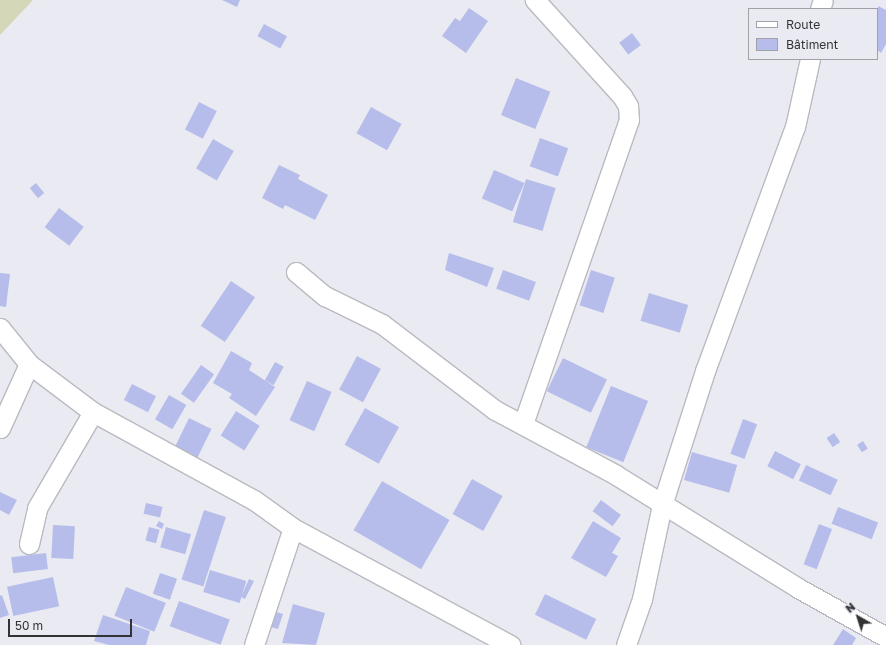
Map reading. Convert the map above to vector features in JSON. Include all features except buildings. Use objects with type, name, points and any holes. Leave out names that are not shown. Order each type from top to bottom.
[{"type":"street","points":[[523,424],[629,120],[628,106],[622,96],[535,0]]},
{"type":"street","points":[[626,645],[642,599],[662,505],[708,364],[795,127],[810,60]]},
{"type":"street","points":[[296,272],[325,296],[382,324],[489,405],[616,475],[662,505],[886,637]]},
{"type":"street","points":[[0,328],[29,364],[93,412],[254,500],[292,528],[510,645]]},
{"type":"street","points":[[0,428],[29,364]]},
{"type":"street","points":[[29,544],[36,508],[93,412]]},
{"type":"street","points":[[254,645],[292,528]]},
{"type":"green space","points":[[0,0],[33,0],[0,35]]}]
